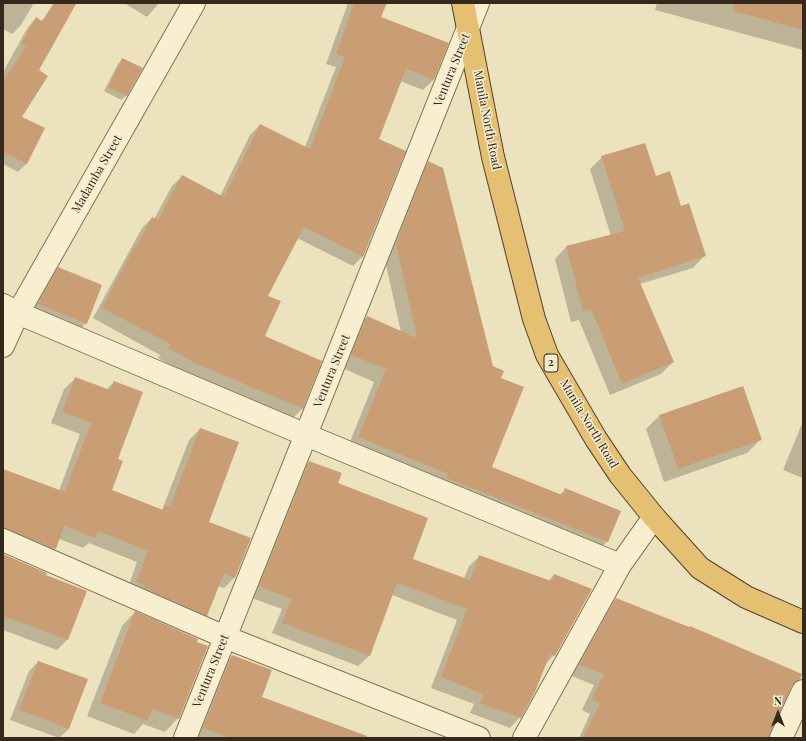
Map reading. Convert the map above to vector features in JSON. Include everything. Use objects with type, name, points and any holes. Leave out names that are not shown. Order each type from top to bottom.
[{"type":"highway","name":"Manila North Road","points":[[463,3],[469,27],[493,157],[534,319],[547,355],[596,439],[620,475],[654,517],[700,568],[746,597],[803,622]]},
{"type":"street","name":"Madamba Street","points":[[3,346],[10,309],[194,3]]},
{"type":"street","name":"Ventura Street","points":[[185,738],[478,3]]},
{"type":"street","points":[[10,309],[306,435],[620,565]]},
{"type":"street","points":[[524,738],[620,565],[654,517]]},
{"type":"street","points":[[3,540],[225,637],[479,738]]},
{"type":"street","points":[[781,738],[803,691]]},
{"type":"building","points":[[54,3],[76,4],[39,70],[48,76],[22,117],[45,128],[27,164],[3,152],[3,81],[26,46],[21,44],[36,17],[42,21]]},
{"type":"building","points":[[354,3],[387,3],[381,17],[449,43],[434,80],[406,69],[379,139],[406,151],[363,257],[304,227],[268,296],[281,301],[265,336],[322,361],[303,409],[195,363],[168,348],[170,344],[102,308],[152,217],[158,220],[182,175],[224,197],[260,124],[310,149],[345,57],[336,54]]},
{"type":"building","points":[[734,3],[803,3],[803,30],[733,11]]},
{"type":"building","points":[[122,58],[143,68],[127,96],[108,87]]},
{"type":"building","points":[[645,143],[656,176],[670,171],[681,206],[689,203],[706,256],[638,278],[674,362],[622,384],[591,309],[583,311],[566,246],[625,231],[601,156]]},
{"type":"building","points":[[428,161],[443,168],[493,366],[504,371],[501,378],[524,387],[492,467],[562,495],[565,488],[621,511],[608,542],[446,478],[448,474],[358,437],[386,369],[351,355],[367,316],[417,338],[396,244]]},
{"type":"building","points":[[58,267],[102,285],[87,324],[38,304]]},
{"type":"building","points":[[75,377],[110,390],[114,381],[143,392],[118,459],[123,461],[112,490],[163,510],[165,505],[170,507],[200,428],[239,442],[209,522],[251,538],[235,578],[224,573],[207,616],[144,588],[145,585],[136,582],[148,551],[98,531],[95,538],[64,526],[56,549],[3,528],[3,469],[65,492],[91,423],[62,412]]},
{"type":"building","points":[[743,386],[762,440],[678,469],[659,415]]},
{"type":"building","points":[[309,461],[342,473],[338,483],[428,518],[413,559],[470,580],[479,555],[551,581],[554,574],[592,589],[555,656],[550,654],[535,692],[521,718],[480,703],[483,694],[441,677],[467,609],[397,583],[370,656],[282,623],[291,599],[259,586]]},
{"type":"building","points":[[3,554],[47,573],[46,575],[87,591],[68,640],[3,616]]},
{"type":"building","points":[[616,598],[689,627],[690,626],[802,674],[800,679],[792,686],[769,738],[583,738],[600,703],[592,699],[604,674],[579,665]]},
{"type":"building","points":[[135,611],[198,639],[197,642],[208,646],[179,719],[152,709],[148,721],[100,703]]},
{"type":"building","points":[[232,655],[272,670],[262,697],[367,736],[366,738],[230,738],[203,728]]},
{"type":"building","points":[[38,661],[88,679],[69,729],[19,710]]}]
